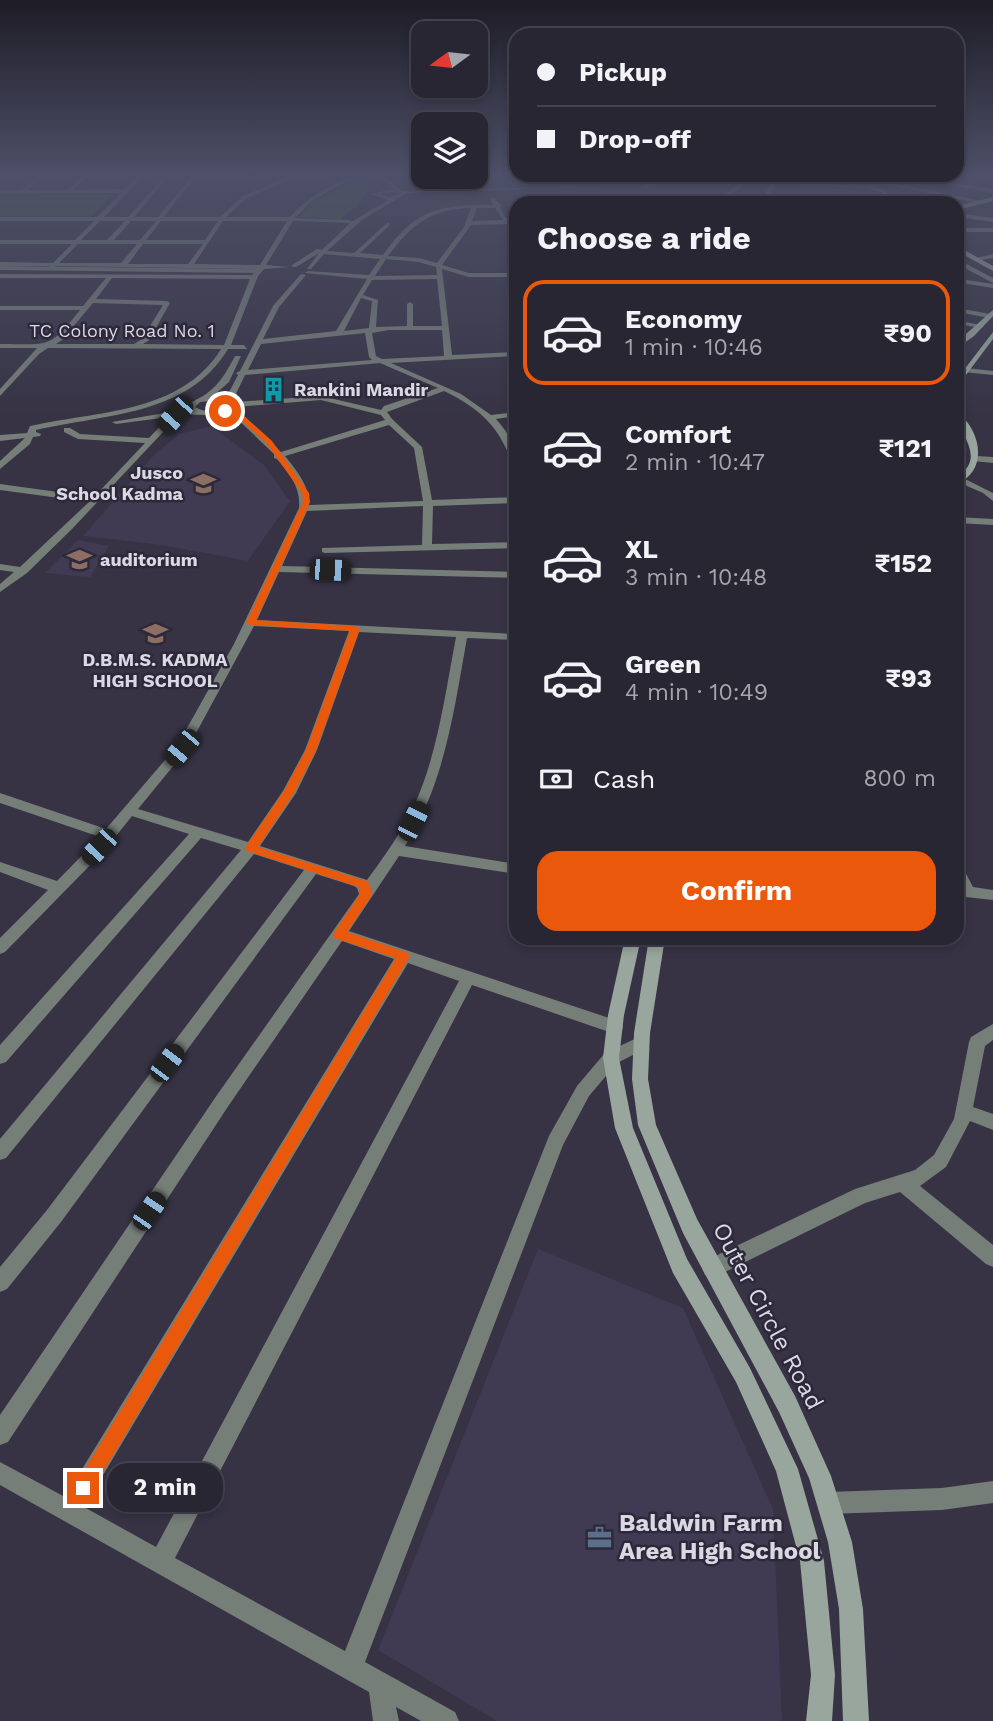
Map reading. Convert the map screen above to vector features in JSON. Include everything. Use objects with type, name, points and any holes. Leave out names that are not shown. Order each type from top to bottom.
[{"type":"main road","points":[[972,256],[993,268]]},
{"type":"main road","points":[[964,340],[992,314]]},
{"type":"main road","points":[[964,373],[993,334]]},
{"type":"main road","points":[[964,424],[977,452],[972,470],[964,477]]},
{"type":"main road","points":[[632,945],[611,1058],[624,1128],[675,1254],[743,1376],[787,1469],[812,1561],[823,1675],[819,1721]]},
{"type":"main road","name":"Outer Circle Road","points":[[656,945],[641,1043],[640,1079],[647,1125],[667,1176],[712,1268],[787,1404],[820,1476],[840,1542],[851,1609],[856,1721]]},
{"type":"street","points":[[49,270],[63,256]]},
{"type":"street","points":[[124,264],[130,256]]},
{"type":"street","points":[[190,265],[197,256]]},
{"type":"street","points":[[0,466],[27,442],[31,430],[37,427],[132,410],[181,390],[201,378],[226,347],[267,256]]},
{"type":"street","points":[[0,270],[49,270],[124,264],[190,265],[281,275],[277,271],[307,256]]},
{"type":"street","points":[[216,413],[231,404],[240,373],[276,306],[320,256]]},
{"type":"street","points":[[338,335],[364,297],[386,256]]},
{"type":"street","points":[[388,256],[439,264],[468,275],[509,275]]},
{"type":"street","points":[[444,256],[439,264],[447,356]]},
{"type":"street","points":[[975,258],[990,256]]},
{"type":"street","points":[[964,265],[983,275],[991,284]]},
{"type":"street","points":[[49,270],[111,276],[258,272],[290,266],[307,272],[372,278],[440,277]]},
{"type":"street","points":[[0,270],[258,272]]},
{"type":"street","points":[[290,277],[307,272]]},
{"type":"street","points":[[0,394],[36,352],[60,339],[111,276]]},
{"type":"street","points":[[964,281],[991,284]]},
{"type":"street","points":[[130,419],[175,415],[206,398],[226,380],[278,289]]},
{"type":"street","points":[[364,297],[374,296],[374,290]]},
{"type":"street","points":[[364,297],[375,300],[370,331],[372,355],[443,389],[491,417],[509,437]]},
{"type":"street","points":[[91,301],[167,303],[145,341],[135,346]]},
{"type":"street","points":[[410,304],[410,328]]},
{"type":"street","points":[[0,309],[85,308]]},
{"type":"street","points":[[964,311],[992,314]]},
{"type":"street","points":[[964,323],[981,326]]},
{"type":"street","points":[[257,342],[410,328],[445,328]]},
{"type":"street","name":"TC Colony Road No. 1","points":[[0,346],[244,347]]},
{"type":"street","points":[[240,373],[447,356],[509,354]]},
{"type":"street","points":[[966,370],[993,373]]},
{"type":"street","points":[[386,417],[387,408],[443,389]]},
{"type":"street","points":[[206,398],[231,404],[321,398],[386,417],[418,447],[428,503],[427,547]]},
{"type":"street","points":[[0,948],[109,835],[182,748],[250,623],[304,508],[306,493],[300,482],[270,443],[231,404]]},
{"type":"street","points":[[0,438],[67,430],[192,407],[216,413],[259,445],[276,454],[386,417]]},
{"type":"street","points":[[0,589],[23,571],[95,500],[175,415]]},
{"type":"street","points":[[491,417],[509,415]]},
{"type":"street","points":[[67,430],[78,436],[151,441]]},
{"type":"street","points":[[976,459],[993,460]]},
{"type":"street","points":[[964,483],[986,491],[993,498]]},
{"type":"street","points":[[0,487],[95,500]]},
{"type":"street","points":[[304,508],[509,500]]},
{"type":"street","points":[[964,520],[993,522]]},
{"type":"street","points":[[325,550],[509,545]]},
{"type":"street","points":[[0,567],[23,571]]},
{"type":"street","points":[[276,569],[509,575]]},
{"type":"street","points":[[250,623],[509,637]]},
{"type":"street","points":[[0,1152],[251,848],[289,793],[311,750],[355,629]]},
{"type":"street","points":[[0,1434],[208,1123],[396,850],[422,802],[437,757],[462,635]]},
{"type":"street","points":[[0,798],[109,835]]},
{"type":"street","points":[[130,811],[359,882],[367,890]]},
{"type":"street","points":[[0,1057],[199,832]]},
{"type":"street","points":[[396,850],[509,868]]},
{"type":"street","points":[[0,867],[60,888]]},
{"type":"street","points":[[0,1282],[62,1205],[313,868]]},
{"type":"street","points":[[964,892],[993,895]]},
{"type":"street","points":[[339,934],[615,1027]]},
{"type":"street","points":[[69,1511],[404,956]]},
{"type":"street","points":[[160,1561],[468,978]]},
{"type":"street","points":[[712,1268],[862,1195],[920,1177],[940,1161],[964,1111],[977,1042],[993,1031]]},
{"type":"street","points":[[351,1667],[555,1142],[583,1091],[611,1058],[641,1043]]},
{"type":"street","points":[[964,1111],[993,1122]]},
{"type":"street","points":[[904,1184],[993,1258]]},
{"type":"street","points":[[0,1473],[446,1721]]},
{"type":"street","points":[[828,1503],[942,1499],[993,1492]]},
{"type":"street","points":[[380,1683],[386,1721]]},
{"type":"shaded area","name":"Jusco School Kadma","points":[[211,426],[264,465],[290,501],[248,561],[162,545],[83,536],[155,454],[179,434]]},
{"type":"shaded area","name":"auditorium","points":[[78,540],[109,546],[90,577],[45,573]]},
{"type":"shaded area","points":[[538,1249],[683,1308],[773,1509],[782,1721],[497,1721],[378,1650]]},
{"type":"place","name":"Rankini Mandir","points":[[274,390]]},
{"type":"place","name":"Jusco School Kadma","points":[[203,483]]},
{"type":"place","name":"auditorium","points":[[80,560]]},
{"type":"place","name":"D.B.M.S. KADMA HIGH SCHOOL","points":[[155,633]]},
{"type":"place","name":"Baldwin Farm Area High School","points":[[599,1537]]},
{"type":"route","points":[[83,1488],[404,956],[339,934],[366,895],[365,885],[251,848],[289,793],[311,750],[355,629],[250,623],[291,539],[306,502],[306,493],[270,443],[230,407],[225,411]]}]
